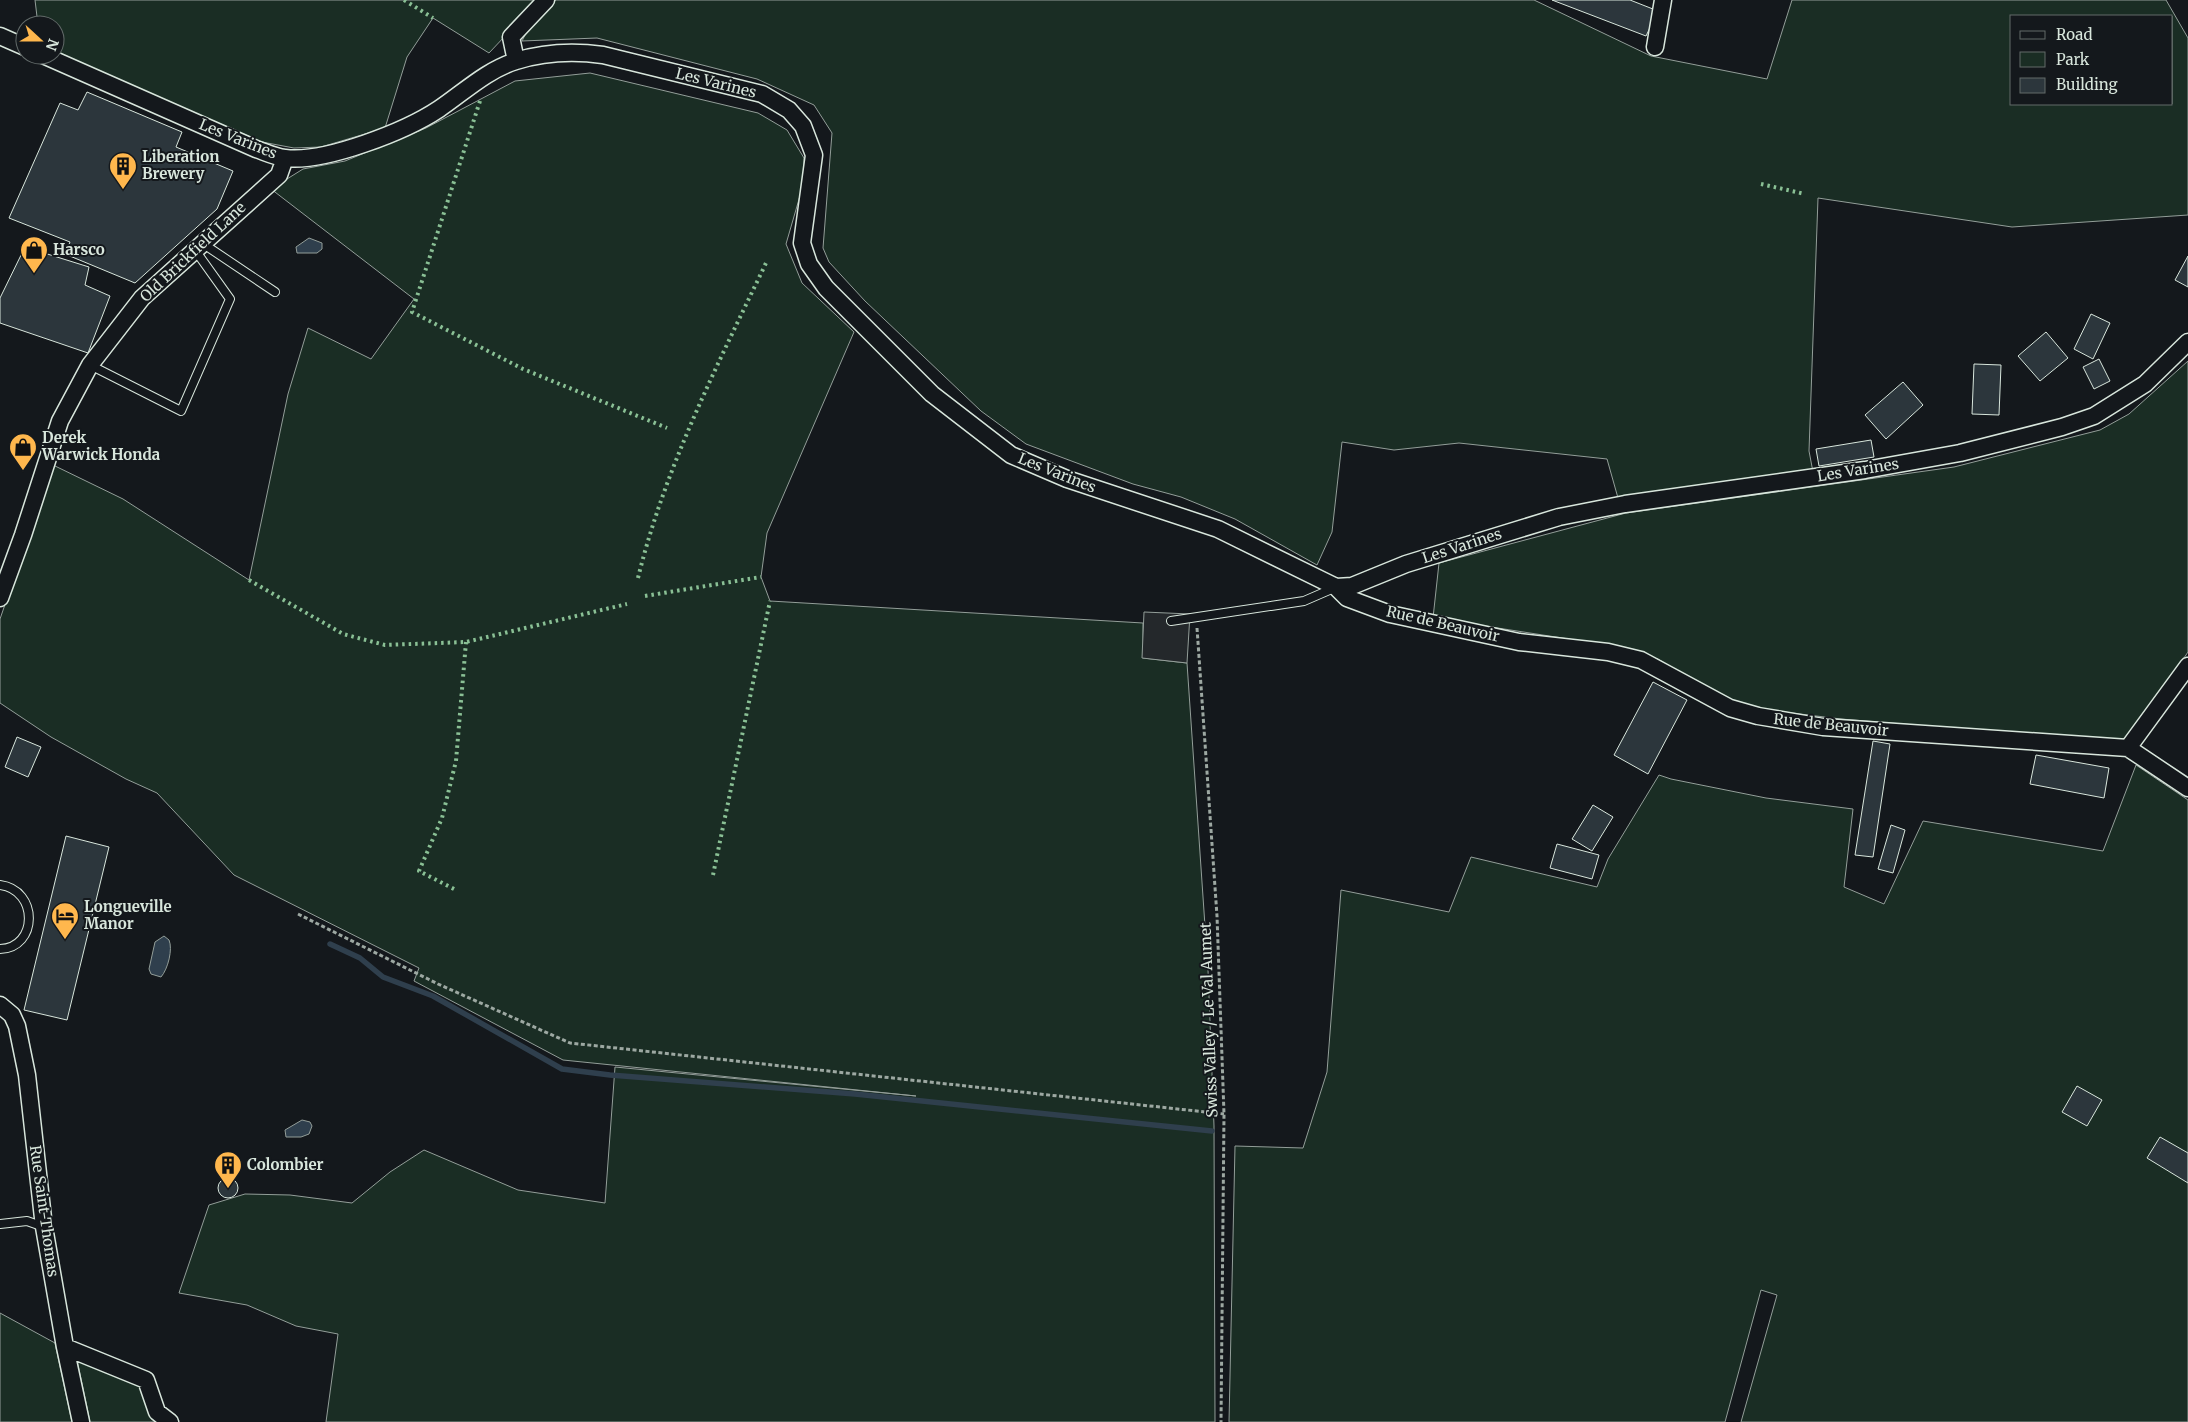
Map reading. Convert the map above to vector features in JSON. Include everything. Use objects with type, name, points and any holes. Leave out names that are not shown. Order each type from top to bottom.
[{"type":"street","points":[[516,61],[511,37],[546,0]]},
{"type":"street","points":[[1656,47],[1663,0]]},
{"type":"street","points":[[0,36],[15,43]]},
{"type":"street","name":"Les Varines","points":[[65,65],[256,149],[285,158],[324,155],[390,134],[436,110],[488,74],[516,61],[547,54],[578,52],[603,56],[762,94],[789,110],[804,126],[814,155],[802,243],[809,264],[826,288],[932,394],[1011,455],[1067,479],[1218,529],[1336,587],[1352,586],[1406,564],[1560,517],[1625,504],[1865,470],[1960,453],[2062,427],[2094,416],[2145,384],[2188,342]]},
{"type":"street","name":"Old Brickfield Lane","points":[[0,598],[24,535],[60,422],[90,365],[142,298],[279,175],[285,158]]},
{"type":"street","name":"Rue de Beauvoir","points":[[1336,587],[1347,598],[1390,614],[1519,642],[1608,652],[1641,660],[1730,708],[1758,716],[1823,727],[2128,748],[2188,788]]},
{"type":"street","points":[[2128,748],[2188,666]]},
{"type":"street","name":"Rue Saint-Thomas","points":[[0,1005],[12,1015],[17,1026],[27,1075],[44,1227],[64,1347],[81,1422]]},
{"type":"street","points":[[64,1347],[146,1380],[157,1412],[170,1422]]},
{"type":"lane","points":[[198,246],[275,292]]},
{"type":"lane","points":[[90,365],[181,411],[230,299],[198,246]]},
{"type":"lane","points":[[1171,621],[1304,601],[1336,587]]},
{"type":"lane","points":[[0,885],[14,889],[25,900],[30,915],[28,926],[21,939],[12,946],[0,949]]},
{"type":"lane","points":[[0,1224],[27,1221],[44,1227]]},
{"type":"path","name":"Swiss Valley / Le Val Aumet","points":[[1196,618],[1216,916],[1224,1114],[1221,1422]]},
{"type":"path","points":[[298,914],[438,984],[570,1043],[1224,1114]]},
{"type":"green space","points":[[35,0],[539,0],[489,53],[433,18],[407,57],[385,128],[321,147],[294,148],[262,142],[65,56],[65,15],[37,15]]},
{"type":"green space","points":[[556,0],[1534,0],[1651,56],[1767,79],[1792,0],[2166,0],[2188,38],[2188,215],[2012,227],[1818,198],[1809,451],[1813,472],[1618,498],[1607,459],[1459,443],[1394,450],[1342,442],[1332,532],[1317,565],[1235,519],[1181,497],[1133,484],[1026,444],[981,411],[865,301],[829,262],[823,248],[832,133],[814,105],[757,79],[597,38],[522,41],[528,29]]},
{"type":"green space","points":[[590,73],[758,113],[787,130],[804,158],[804,182],[786,244],[802,283],[854,332],[767,533],[761,577],[770,601],[1143,623],[1143,658],[1187,663],[1208,970],[1214,1126],[1215,1422],[326,1422],[338,1334],[296,1326],[247,1305],[179,1293],[209,1205],[245,1194],[290,1195],[352,1203],[390,1172],[424,1150],[518,1190],[605,1203],[615,1067],[916,1096],[563,1060],[414,981],[419,968],[234,875],[157,793],[126,779],[51,737],[0,703],[0,619],[53,465],[123,499],[249,580],[288,394],[308,328],[371,359],[414,299],[271,189],[303,169],[345,161],[426,128],[515,81]]},
{"type":"green space","points":[[2188,361],[2188,652],[2127,742],[1841,719],[1759,709],[1714,694],[1658,659],[1614,646],[1433,618],[1439,563],[1626,513],[1954,467],[2100,430],[2129,414]]},
{"type":"green space","points":[[2136,765],[2188,800],[2188,1422],[1741,1422],[1777,1295],[1761,1290],[1725,1422],[1229,1422],[1235,1146],[1303,1148],[1327,1072],[1341,890],[1449,912],[1471,857],[1597,887],[1608,859],[1659,775],[1766,798],[1853,809],[1844,887],[1884,904],[1923,821],[2103,851]]},
{"type":"green space","points":[[0,1313],[55,1343],[72,1422],[0,1422]]},
{"type":"green space","points":[[76,1355],[136,1379],[151,1414],[161,1422],[90,1422]]},
{"type":"shaded area","points":[[1144,612],[1190,614],[1187,663],[1142,658]]},
{"type":"water","points":[[309,238],[322,243],[322,249],[317,253],[297,253],[296,247]]},
{"type":"water","points":[[164,936],[169,940],[170,954],[166,969],[161,977],[151,974],[149,969],[155,942]]},
{"type":"water","points":[[302,1120],[310,1122],[312,1126],[309,1134],[301,1137],[286,1137],[285,1130]]},
{"type":"building","points":[[1552,0],[1630,0],[1658,11],[1646,36]]},
{"type":"building","name":"Liberation Brewery","points":[[87,92],[182,132],[176,147],[233,171],[217,209],[135,283],[65,254],[70,242],[9,218],[60,103],[78,110]]},
{"type":"building","points":[[25,247],[89,267],[85,285],[110,296],[88,353],[0,323],[0,298]]},
{"type":"building","points":[[2188,256],[2188,287],[2175,280]]},
{"type":"building","points":[[2091,314],[2110,323],[2093,359],[2074,349]]},
{"type":"building","points":[[2046,332],[2068,358],[2040,381],[2018,356]]},
{"type":"building","points":[[2099,359],[2110,381],[2094,389],[2083,367]]},
{"type":"building","points":[[1974,364],[2001,365],[1999,415],[1972,414]]},
{"type":"building","points":[[1903,382],[1923,405],[1886,439],[1865,415]]},
{"type":"building","points":[[1871,440],[1874,457],[1819,466],[1816,449]]},
{"type":"building","points":[[1653,682],[1687,700],[1648,774],[1614,755]]},
{"type":"building","points":[[17,737],[41,747],[28,777],[5,767]]},
{"type":"building","points":[[1873,741],[1890,744],[1873,857],[1855,855]]},
{"type":"building","points":[[2036,755],[2109,768],[2104,798],[2030,784]]},
{"type":"building","points":[[1593,805],[1613,817],[1592,851],[1572,839]]},
{"type":"building","points":[[1891,825],[1905,830],[1893,873],[1878,869]]},
{"type":"building","points":[[66,836],[109,847],[67,1020],[24,1010]]},
{"type":"building","points":[[1557,844],[1599,855],[1592,879],[1550,868]]},
{"type":"building","points":[[2077,1086],[2102,1100],[2087,1126],[2062,1112]]},
{"type":"building","points":[[2160,1137],[2188,1153],[2188,1183],[2147,1158]]},
{"type":"building","name":"Colombier","points":[[228,1178],[235,1181],[238,1188],[235,1195],[228,1198],[221,1195],[218,1188],[221,1181]]},
{"type":"waterway","points":[[330,944],[360,958],[383,977],[433,996],[562,1069],[610,1075],[855,1094],[1212,1131]]},
{"type":"hedge","points":[[404,0],[433,18]]},
{"type":"hedge","points":[[480,101],[412,312],[523,369],[667,428]]},
{"type":"hedge","points":[[1761,184],[1805,194]]},
{"type":"hedge","points":[[638,578],[662,496],[677,457],[711,379],[766,263]]},
{"type":"hedge","points":[[645,596],[761,577]]},
{"type":"hedge","points":[[249,580],[343,634],[385,645],[466,642],[627,604]]},
{"type":"hedge","points":[[713,875],[770,601]]},
{"type":"hedge","points":[[454,889],[419,871],[442,818],[456,761],[466,642]]},
{"type":"place","name":"Liberation Brewery","points":[[123,190]]},
{"type":"place","name":"Harsco","points":[[34,274]]},
{"type":"place","name":"Derek Warwick Honda","points":[[23,471]]},
{"type":"place","name":"Longueville Manor","points":[[65,940]]},
{"type":"place","name":"Colombier","points":[[228,1189]]}]
